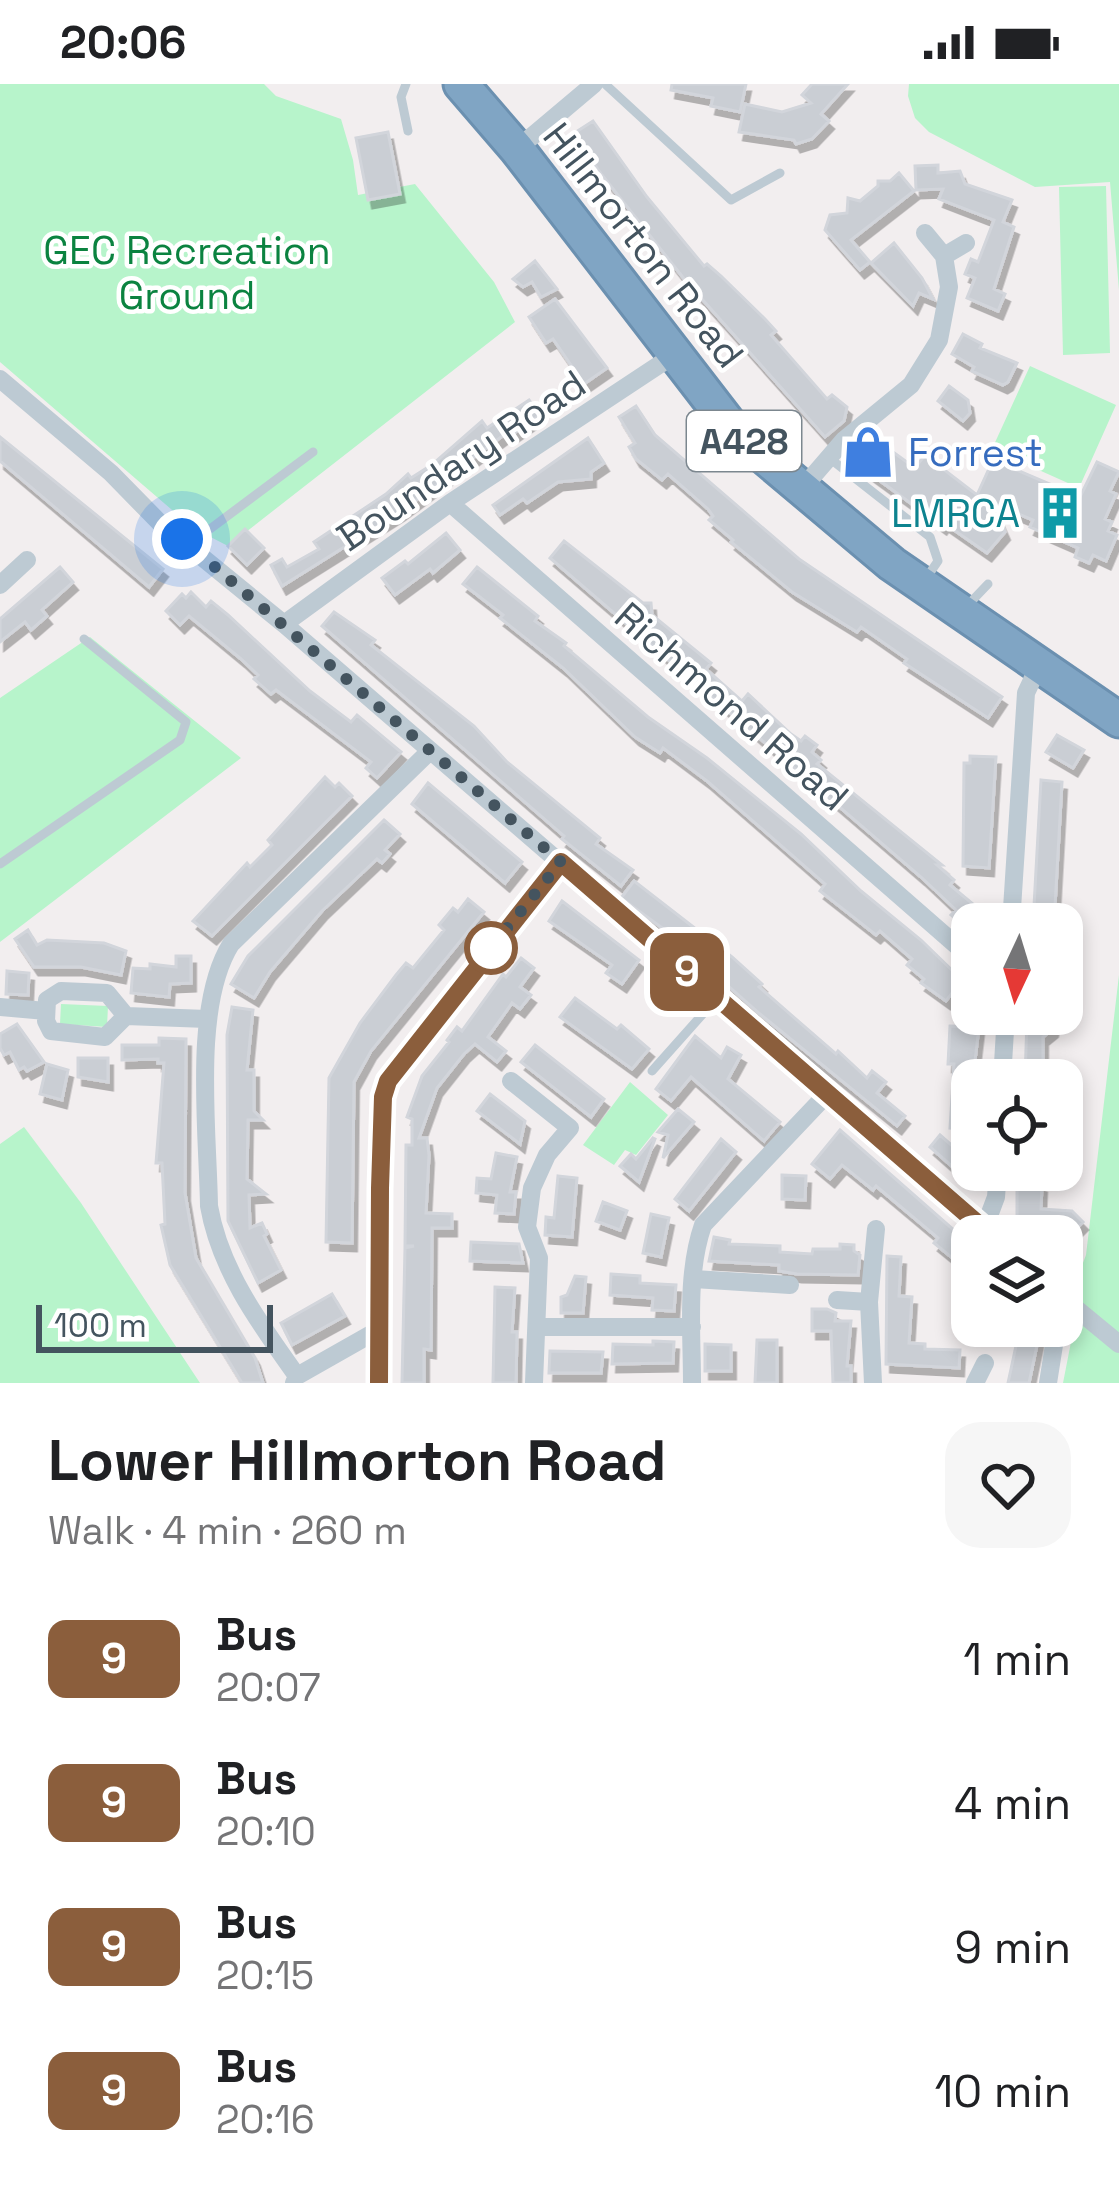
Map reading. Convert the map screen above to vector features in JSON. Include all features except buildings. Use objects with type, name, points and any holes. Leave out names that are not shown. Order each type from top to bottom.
[{"type":"highway","name":"Hillmorton Road","points":[[460,84],[517,148],[735,432],[800,490],[922,585],[1114,717]]},
{"type":"street","points":[[517,148],[594,84]]},
{"type":"street","points":[[800,490],[828,457],[911,386],[925,368],[945,322],[949,287],[944,256],[925,233]]},
{"type":"street","points":[[944,256],[966,243]]},
{"type":"street","name":"Boundary Road","points":[[284,624],[450,503],[677,353]]},
{"type":"street","points":[[0,379],[968,1215]]},
{"type":"street","name":"Richmond Road","points":[[450,503],[951,941]]},
{"type":"street","points":[[0,585],[27,560]]},
{"type":"street","points":[[1012,903],[1026,693],[1039,664]]},
{"type":"street","points":[[380,1329],[295,1380],[261,1327],[213,1231],[207,1018],[212,985],[231,944],[430,751]]},
{"type":"street","points":[[378,1383],[382,1143],[388,1081],[561,862]]},
{"type":"street","points":[[126,1016],[106,993],[54,993],[47,1000],[51,1031],[77,1037],[105,1036],[126,1016],[207,1018]]},
{"type":"street","points":[[0,1007],[46,1011]]},
{"type":"street","points":[[511,1081],[570,1128],[547,1155],[532,1188],[527,1227],[538,1258],[539,1327],[534,1383]]},
{"type":"street","points":[[692,1383],[696,1245],[703,1225],[828,1093]]},
{"type":"street","points":[[873,1383],[869,1302],[876,1229]]},
{"type":"street","points":[[694,1279],[790,1285]]},
{"type":"street","points":[[837,1300],[869,1302]]},
{"type":"street","points":[[1083,1314],[1119,1344]]},
{"type":"street","points":[[539,1327],[692,1328]]},
{"type":"street","points":[[1048,1383],[1054,1347]]},
{"type":"street","points":[[975,1383],[986,1363]]},
{"type":"lane","points":[[406,84],[401,97],[408,131]]},
{"type":"lane","points":[[605,84],[731,200],[780,173]]},
{"type":"lane","points":[[190,544],[313,452]]},
{"type":"lane","points":[[828,457],[930,537],[938,561],[922,585]]},
{"type":"lane","points":[[961,612],[988,584]]},
{"type":"lane","points":[[0,864],[180,740],[186,722],[83,639]]},
{"type":"lane","points":[[652,1071],[717,998]]},
{"type":"green space","name":"GEC Recreation Ground","points":[[0,84],[264,84],[276,96],[341,119],[358,195],[415,184],[494,282],[515,322],[228,546],[193,528],[0,362]]},
{"type":"green space","points":[[909,84],[1119,84],[1119,290],[1110,182],[1035,187],[929,132],[915,118]]},
{"type":"green space","points":[[1106,186],[1110,353],[1063,355],[1059,187]]},
{"type":"green space","points":[[1030,366],[1116,405],[1079,488],[992,449]]},
{"type":"green space","points":[[90,637],[241,758],[0,942],[0,698]]},
{"type":"green space","points":[[1119,975],[1119,1383],[1063,1383],[1070,1347],[1083,1347],[1086,1255]]},
{"type":"green space","points":[[61,1004],[108,1006],[107,1027],[60,1024]]},
{"type":"green space","points":[[630,1082],[668,1115],[636,1155],[625,1150],[614,1165],[583,1145]]},
{"type":"green space","points":[[24,1127],[81,1203],[200,1383],[0,1383],[0,1144]]},
{"type":"bus line","name":"9","points":[[379,1383],[380,1188],[383,1097],[388,1081],[561,862],[968,1215]]},
{"type":"place","name":"Forrest","points":[[868,452]]},
{"type":"place","name":"LMRCA","points":[[1060,513]]},
{"type":"route","points":[[182,539],[561,862],[491,948]]}]
